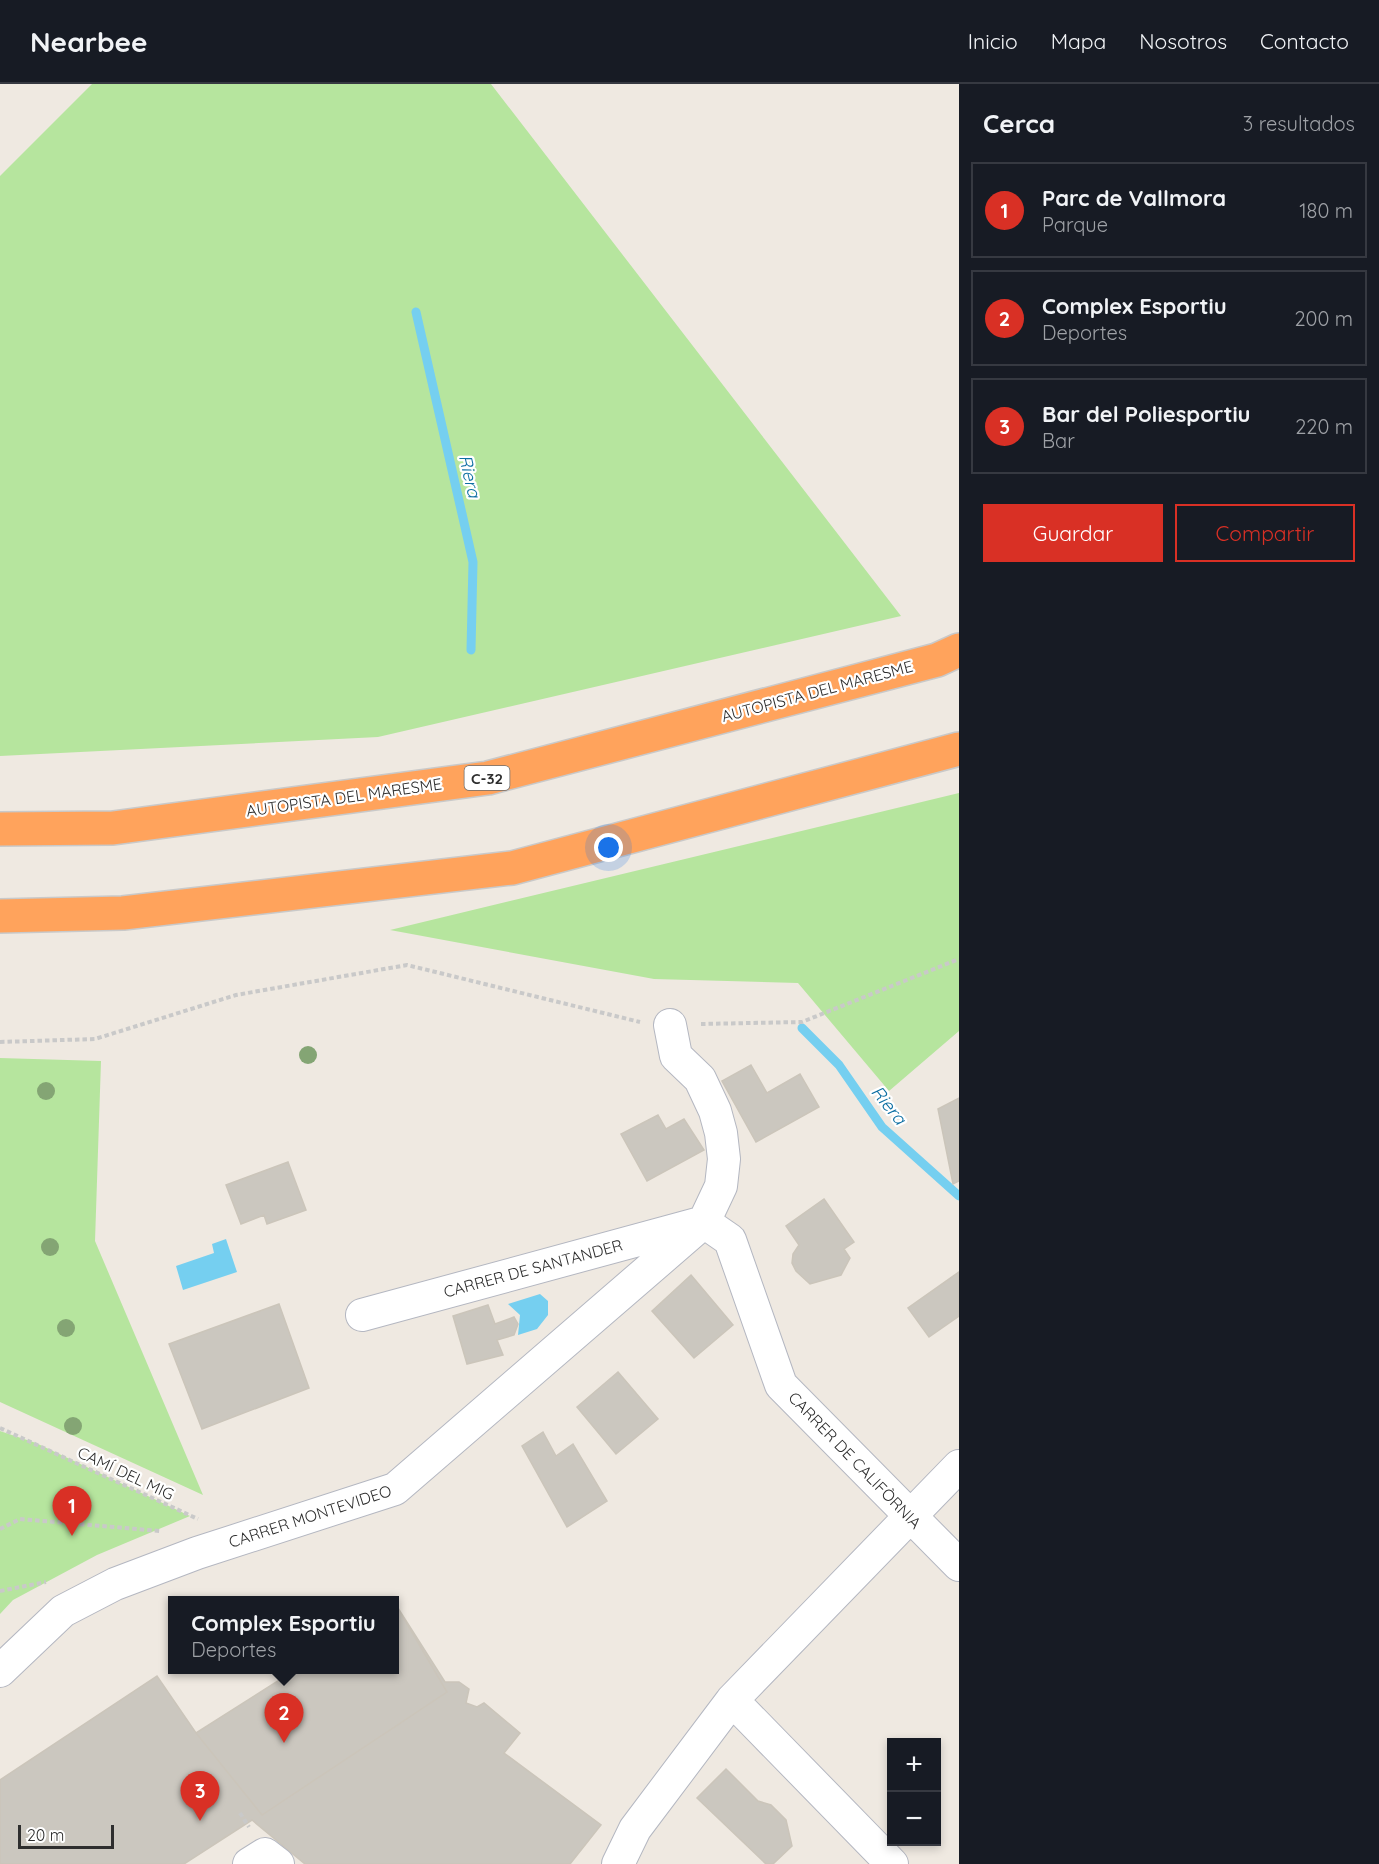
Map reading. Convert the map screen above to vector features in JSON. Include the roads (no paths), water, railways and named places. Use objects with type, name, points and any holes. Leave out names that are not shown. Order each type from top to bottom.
[{"type":"highway","name":"AUTOPISTA DEL MARESME","points":[[0,829],[113,828],[488,778],[937,660],[959,650]]},
{"type":"highway","points":[[0,916],[123,913],[512,868],[959,749]]},
{"type":"street","points":[[670,1025],[676,1056],[700,1079],[722,1132],[724,1159],[721,1186],[704,1222]]},
{"type":"street","name":"CARRER DE SANTANDER","points":[[362,1315],[704,1222]]},
{"type":"street","name":"CARRER DE CALIFÒRNIA","points":[[704,1222],[730,1240],[781,1385],[910,1519],[959,1565]]},
{"type":"street","name":"CARRER MONTEVIDEO","points":[[0,1671],[63,1611],[116,1584],[243,1538],[395,1489],[704,1222]]},
{"type":"street","points":[[618,1864],[635,1829],[732,1700],[959,1466]]},
{"type":"street","points":[[732,1700],[892,1864]]},
{"type":"water","points":[[226,1239],[237,1272],[183,1290],[176,1266],[214,1253],[212,1244]]},
{"type":"water","points":[[540,1294],[548,1301],[548,1315],[537,1329],[518,1335],[520,1315],[508,1304]]},
{"type":"waterway","name":"Riera","points":[[416,312],[473,562],[471,650]]},
{"type":"waterway","name":"Riera","points":[[802,1028],[839,1065],[882,1127],[959,1196]]},
{"type":"place","name":"Parc de Vallmora","points":[[72,1536]]},
{"type":"place","name":"Complex Esportiu","points":[[284,1743]]},
{"type":"place","name":"Bar del Poliesportiu","points":[[200,1821]]}]
